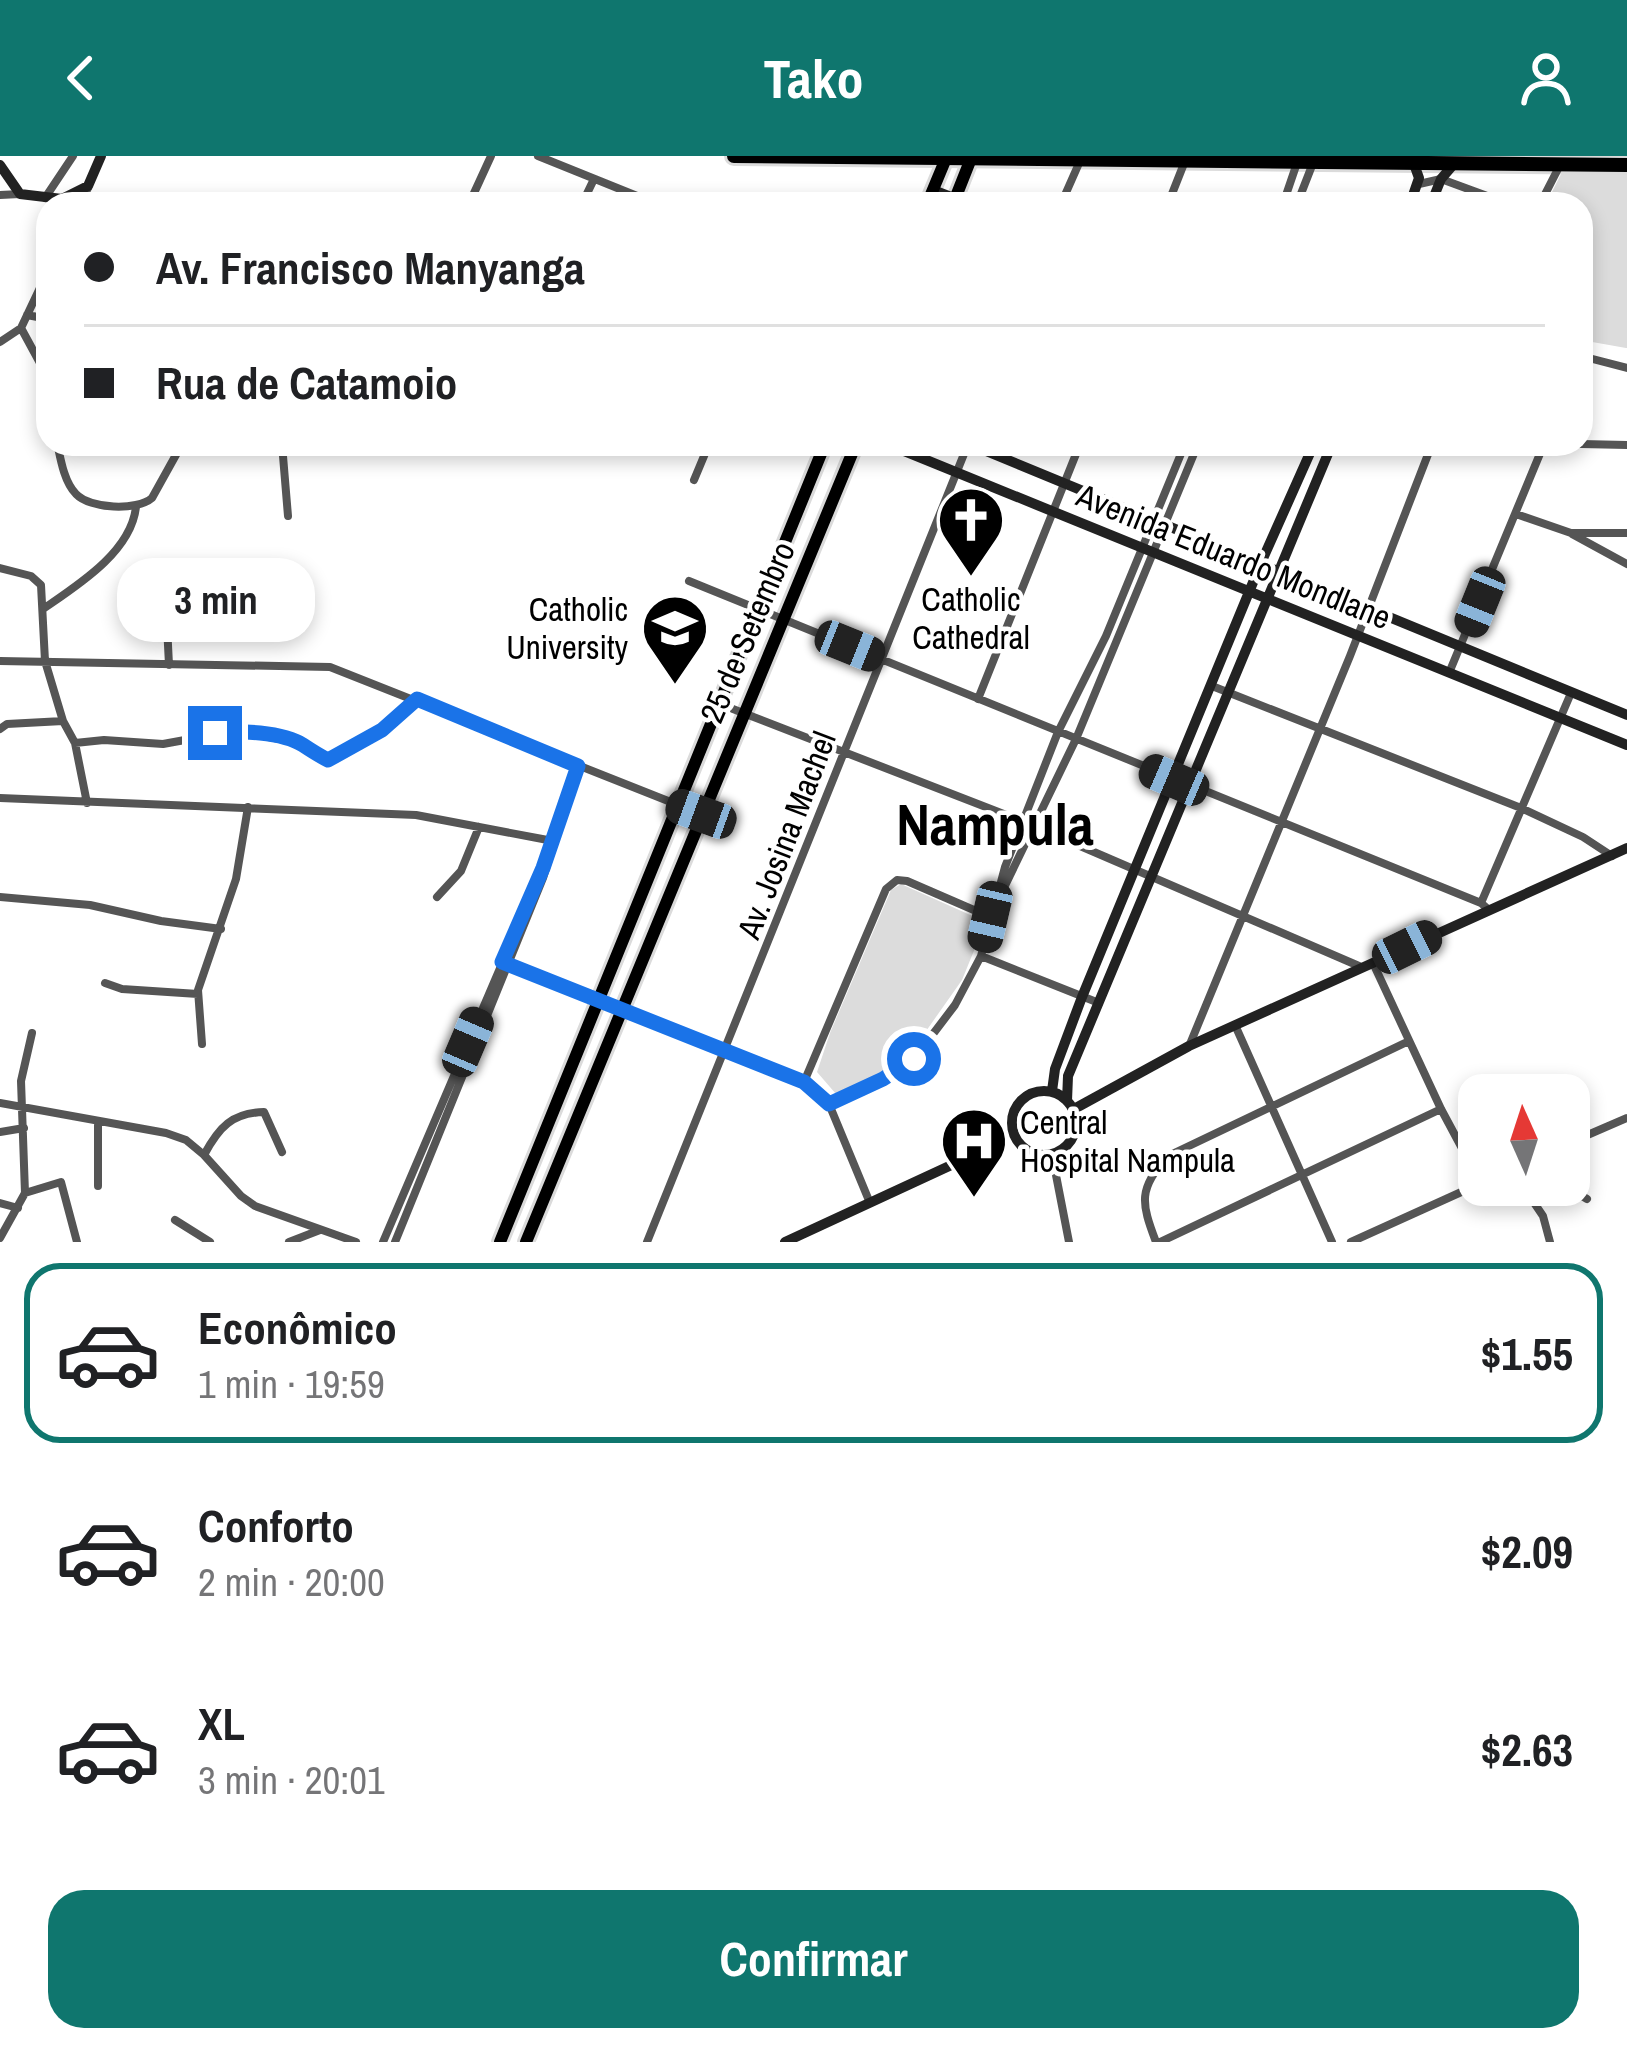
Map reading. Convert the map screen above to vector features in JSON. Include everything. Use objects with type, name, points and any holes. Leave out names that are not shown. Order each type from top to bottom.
[{"type":"highway","points":[[734,156],[1627,165]]},
{"type":"main road","points":[[80,192],[88,186],[101,156]]},
{"type":"main road","points":[[935,192],[946,157]]},
{"type":"main road","points":[[958,192],[972,157]]},
{"type":"main road","points":[[1414,164],[1419,184],[1416,192]]},
{"type":"main road","points":[[0,165],[20,194],[36,197]]},
{"type":"main road","points":[[1436,192],[1453,165]]},
{"type":"main road","name":"25 de Setembro","points":[[500,1242],[820,456]]},
{"type":"main road","name":"25 de Setembro","points":[[526,1242],[851,456]]},
{"type":"main road","name":"Avenida Eduardo Mondlane","points":[[919,456],[1627,745]]},
{"type":"main road","name":"Avenida Eduardo Mondlane","points":[[998,456],[1627,715]]},
{"type":"main road","points":[[1052,1091],[1055,1069],[1082,998],[1309,456]]},
{"type":"main road","points":[[785,1242],[999,1143],[1041,1156],[1060,1153],[1072,1136],[1069,1076],[1327,456]]},
{"type":"main road","points":[[799,513],[822,523]]},
{"type":"main road","points":[[1071,1105],[1359,966],[1373,964],[1485,906],[1627,848]]},
{"type":"main road","points":[[639,902],[661,912]]},
{"type":"main road","points":[[999,1143],[1025,1094],[1052,1091],[1071,1105]]},
{"type":"main road","points":[[559,1100],[580,1108]]},
{"type":"main road","points":[[1011,1120],[1022,1148]]},
{"type":"main road","points":[[518,1199],[540,1206]]},
{"type":"street","points":[[48,192],[73,156]]},
{"type":"street","points":[[475,192],[491,156]]},
{"type":"street","points":[[538,156],[627,192]]},
{"type":"street","points":[[1066,192],[1081,158]]},
{"type":"street","points":[[1173,192],[1186,159]]},
{"type":"street","points":[[1289,192],[1307,159]]},
{"type":"street","points":[[1300,192],[1307,159]]},
{"type":"street","points":[[1546,192],[1559,167]]},
{"type":"street","points":[[588,192],[594,179]]},
{"type":"street","points":[[1419,184],[1441,179],[1476,192]]},
{"type":"street","points":[[85,192],[88,186]]},
{"type":"street","points":[[0,195],[20,194]]},
{"type":"street","points":[[0,342],[21,328],[36,296]]},
{"type":"street","points":[[27,315],[36,317]]},
{"type":"street","points":[[21,328],[36,356]]},
{"type":"street","points":[[1593,361],[1627,368]]},
{"type":"street","points":[[1593,444],[1627,445]]},
{"type":"street","points":[[61,456],[75,494],[86,501],[136,506],[152,498],[175,456]]},
{"type":"street","points":[[283,456],[288,516]]},
{"type":"street","points":[[694,480],[704,456]]},
{"type":"street","name":"Av. Josina Machel","points":[[647,1242],[964,456]]},
{"type":"street","points":[[978,699],[1076,456]]},
{"type":"street","points":[[1160,522],[1181,456]]},
{"type":"street","points":[[990,917],[1076,740],[1134,601],[1148,551],[1192,456]]},
{"type":"street","points":[[1190,1046],[1427,456]]},
{"type":"street","points":[[1449,673],[1539,456]]},
{"type":"street","points":[[42,610],[81,583],[116,549],[134,523],[136,506]]},
{"type":"street","points":[[1516,514],[1571,533],[1627,564]]},
{"type":"street","points":[[1571,533],[1627,532]]},
{"type":"street","points":[[829,1104],[914,1059],[955,1005],[981,956],[1022,821],[1058,732],[1148,551]]},
{"type":"street","points":[[0,568],[37,579],[45,661],[63,722],[75,743],[87,803]]},
{"type":"street","points":[[688,581],[1485,906],[1571,693]]},
{"type":"street","points":[[1122,596],[1134,601]]},
{"type":"street","points":[[129,615],[167,625],[169,665]]},
{"type":"street","points":[[1106,636],[1118,641]]},
{"type":"street","points":[[0,662],[330,667],[701,814]]},
{"type":"street","points":[[1212,686],[1522,808],[1583,836],[1612,856]]},
{"type":"street","points":[[75,743],[163,744],[234,731],[302,743],[328,760],[382,730],[417,699]]},
{"type":"street","points":[[719,703],[1022,821],[1359,966]]},
{"type":"street","points":[[0,730],[7,724],[63,722]]},
{"type":"street","points":[[395,1242],[543,868],[578,766]]},
{"type":"street","points":[[0,798],[416,815],[553,841]]},
{"type":"street","points":[[202,1043],[198,994],[202,972],[236,879],[248,808]]},
{"type":"street","points":[[437,896],[461,871],[479,827]]},
{"type":"street","points":[[804,1082],[886,889],[897,880],[908,881],[990,917]]},
{"type":"street","points":[[0,897],[90,904],[221,929]]},
{"type":"street","points":[[981,956],[1099,1003]]},
{"type":"street","points":[[505,963],[804,1082],[829,1104],[870,1203]]},
{"type":"street","points":[[383,1242],[505,963]]},
{"type":"street","points":[[1373,964],[1458,1142]]},
{"type":"street","points":[[105,983],[122,989],[198,994]]},
{"type":"street","points":[[1235,1025],[1332,1242]]},
{"type":"street","points":[[0,1238],[25,1192],[22,1067],[32,1033]]},
{"type":"street","points":[[1409,1041],[1180,1150],[1151,1174],[1146,1189],[1145,1212],[1158,1242],[1441,1109]]},
{"type":"street","points":[[0,1103],[186,1140],[255,1206],[356,1242]]},
{"type":"street","points":[[204,1155],[228,1121],[241,1114],[264,1112],[281,1152]]},
{"type":"street","points":[[1590,1134],[1627,1118]]},
{"type":"street","points":[[98,1121],[98,1186]]},
{"type":"street","points":[[0,1132],[24,1128]]},
{"type":"street","points":[[1060,1153],[1055,1170],[1069,1242]]},
{"type":"street","points":[[1041,1156],[1055,1170]]},
{"type":"street","points":[[25,1192],[61,1182],[77,1242]]},
{"type":"street","points":[[1351,1242],[1458,1192]]},
{"type":"street","points":[[0,1203],[18,1208]]},
{"type":"street","points":[[1537,1206],[1550,1242]]},
{"type":"street","points":[[175,1220],[210,1242]]},
{"type":"street","points":[[289,1242],[322,1229]]},
{"type":"shaded area","points":[[1627,172],[1627,348],[1593,342],[1593,192],[1552,192],[1561,174]]},
{"type":"shaded area","points":[[901,884],[977,918],[982,931],[962,980],[905,1061],[836,1094],[817,1072],[891,890]]},
{"type":"place","name":"Catholic Cathedral","points":[[971,579]]},
{"type":"place","name":"Catholic University","points":[[675,687]]},
{"type":"place","name":"Central Hospital Nampula","points":[[974,1200]]},
{"type":"district","name":"Nampula","points":[[995,825]]},
{"type":"route","points":[[215,733],[234,731],[302,743],[328,760],[382,730],[417,699],[578,766],[543,868],[502,962],[804,1082],[829,1104],[914,1059]]}]
